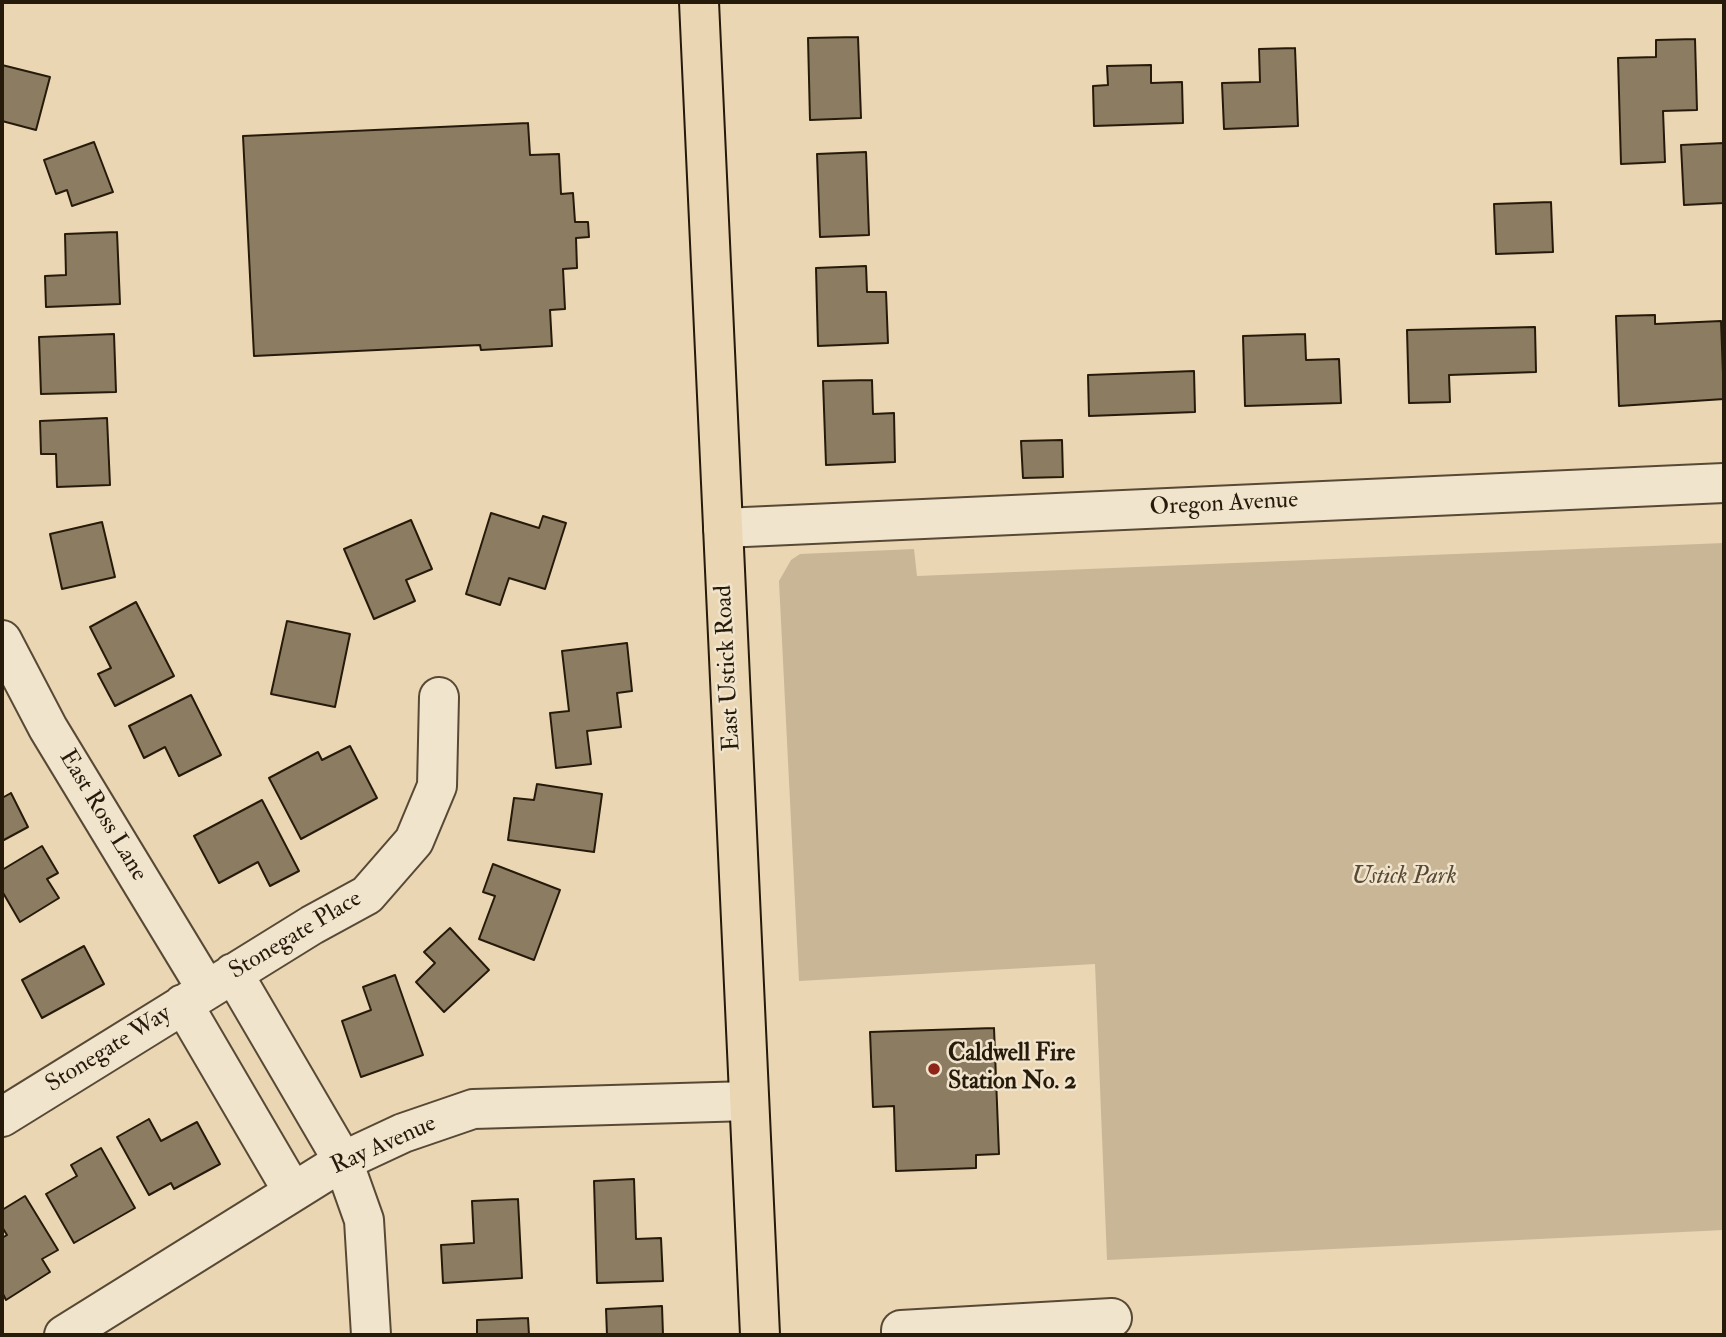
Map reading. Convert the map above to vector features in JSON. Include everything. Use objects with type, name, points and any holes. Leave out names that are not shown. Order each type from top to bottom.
[{"type":"main road","name":"East Ustick Road","points":[[699,2],[760,1335]]},
{"type":"street","name":"Oregon Avenue","points":[[723,528],[1724,483]]},
{"type":"street","name":"East Ross Lane","points":[[2,640],[48,728],[210,988],[342,1161],[364,1220],[371,1335]]},
{"type":"street","name":"Stonegate Place","points":[[210,988],[312,925],[367,895],[414,841],[437,786],[439,696]]},
{"type":"street","name":"East Ross Lane","points":[[210,988],[293,1192]]},
{"type":"street","name":"Stonegate Way","points":[[2,1117],[210,988]]},
{"type":"street","name":"Ray Avenue","points":[[64,1335],[342,1161],[402,1133],[473,1109],[749,1101]]},
{"type":"street","points":[[901,1335],[901,1330],[1112,1318]]},
{"type":"green space","name":"Ustick Park","points":[[1724,543],[1724,1230],[1107,1260],[1095,964],[799,981],[779,581],[791,560],[800,554],[914,549],[917,576]]},
{"type":"building","points":[[858,37],[861,118],[810,120],[808,38]]},
{"type":"building","points":[[1695,39],[1697,110],[1663,111],[1665,162],[1621,164],[1618,58],[1656,57],[1656,40]]},
{"type":"building","points":[[1295,48],[1298,126],[1224,129],[1222,83],[1260,82],[1259,49]]},
{"type":"building","points":[[2,65],[50,77],[36,130],[2,121]]},
{"type":"building","points":[[1151,65],[1151,83],[1182,82],[1183,123],[1094,126],[1093,86],[1108,85],[1107,66]]},
{"type":"building","points":[[528,123],[530,155],[559,154],[561,194],[573,193],[575,222],[588,222],[589,237],[576,238],[577,268],[563,269],[565,309],[550,310],[552,346],[481,350],[480,345],[254,356],[243,136]]},
{"type":"building","points":[[94,142],[113,192],[72,206],[67,190],[56,194],[44,160]]},
{"type":"building","points":[[1724,143],[1724,203],[1684,205],[1681,145]]},
{"type":"building","points":[[866,152],[869,235],[820,237],[817,154]]},
{"type":"building","points":[[1551,202],[1553,252],[1496,254],[1494,204]]},
{"type":"building","points":[[117,232],[120,304],[46,307],[45,276],[66,275],[65,234]]},
{"type":"building","points":[[866,266],[867,292],[886,292],[888,343],[818,346],[816,268]]},
{"type":"building","points":[[1655,315],[1655,324],[1721,321],[1724,399],[1619,406],[1616,316]]},
{"type":"building","points":[[1535,327],[1536,372],[1449,375],[1450,402],[1409,403],[1407,330]]},
{"type":"building","points":[[114,334],[116,392],[41,394],[39,337]]},
{"type":"building","points":[[1305,334],[1306,360],[1339,359],[1341,403],[1245,406],[1243,336]]},
{"type":"building","points":[[1194,371],[1195,412],[1089,416],[1088,375]]},
{"type":"building","points":[[872,380],[873,414],[894,413],[895,462],[826,465],[823,381]]},
{"type":"building","points":[[107,418],[110,485],[57,487],[56,454],[41,454],[40,421]]},
{"type":"building","points":[[1062,440],[1063,477],[1023,478],[1021,441]]},
{"type":"building","points":[[491,513],[539,528],[543,516],[566,523],[545,589],[509,578],[500,605],[466,594]]},
{"type":"building","points":[[411,520],[432,569],[406,580],[415,601],[374,619],[344,549]]},
{"type":"building","points":[[102,522],[115,577],[62,589],[50,534]]},
{"type":"building","points":[[136,602],[174,676],[115,706],[98,674],[111,668],[90,627]]},
{"type":"building","points":[[287,621],[350,634],[335,707],[271,694]]},
{"type":"building","points":[[627,643],[632,691],[617,693],[621,727],[587,731],[591,764],[556,768],[550,713],[569,711],[562,651]]},
{"type":"building","points":[[191,695],[221,755],[179,776],[165,747],[144,758],[129,726]]},
{"type":"building","points":[[350,746],[377,798],[301,839],[269,778],[318,752],[322,760]]},
{"type":"building","points":[[537,784],[602,794],[594,852],[508,840],[514,798],[534,800]]},
{"type":"building","points":[[11,793],[28,827],[2,841],[2,798]]},
{"type":"building","points":[[262,800],[299,871],[270,886],[258,862],[219,883],[194,836]]},
{"type":"building","points":[[42,846],[58,873],[47,879],[59,898],[20,922],[2,891],[2,870]]},
{"type":"building","points":[[493,864],[560,890],[534,960],[479,939],[495,896],[483,892]]},
{"type":"building","points":[[450,928],[489,970],[444,1012],[416,982],[435,963],[424,952]]},
{"type":"building","points":[[84,946],[104,984],[42,1018],[22,980]]},
{"type":"building","points":[[395,975],[423,1055],[361,1077],[342,1021],[371,1010],[363,987]]},
{"type":"building","name":"Caldwell Fire Station No. 2","points":[[994,1028],[999,1154],[976,1155],[976,1168],[896,1171],[894,1106],[873,1107],[870,1032]]},
{"type":"building","points":[[149,1119],[161,1141],[197,1122],[220,1164],[174,1189],[171,1183],[149,1195],[117,1137]]},
{"type":"building","points":[[101,1148],[135,1208],[74,1243],[46,1194],[77,1176],[71,1165]]},
{"type":"building","points":[[634,1179],[636,1239],[661,1238],[663,1281],[597,1283],[594,1181]]},
{"type":"building","points":[[25,1196],[58,1250],[42,1259],[50,1272],[6,1300],[2,1292],[2,1238],[7,1235],[2,1227],[2,1210]]},
{"type":"building","points":[[518,1199],[522,1278],[443,1283],[441,1245],[474,1243],[472,1201]]},
{"type":"building","points":[[662,1306],[663,1335],[607,1335],[606,1309]]},
{"type":"building","points":[[528,1318],[529,1335],[477,1335],[477,1320]]},
{"type":"place","name":"Caldwell Fire Station No. 2","points":[[934,1069]]}]
